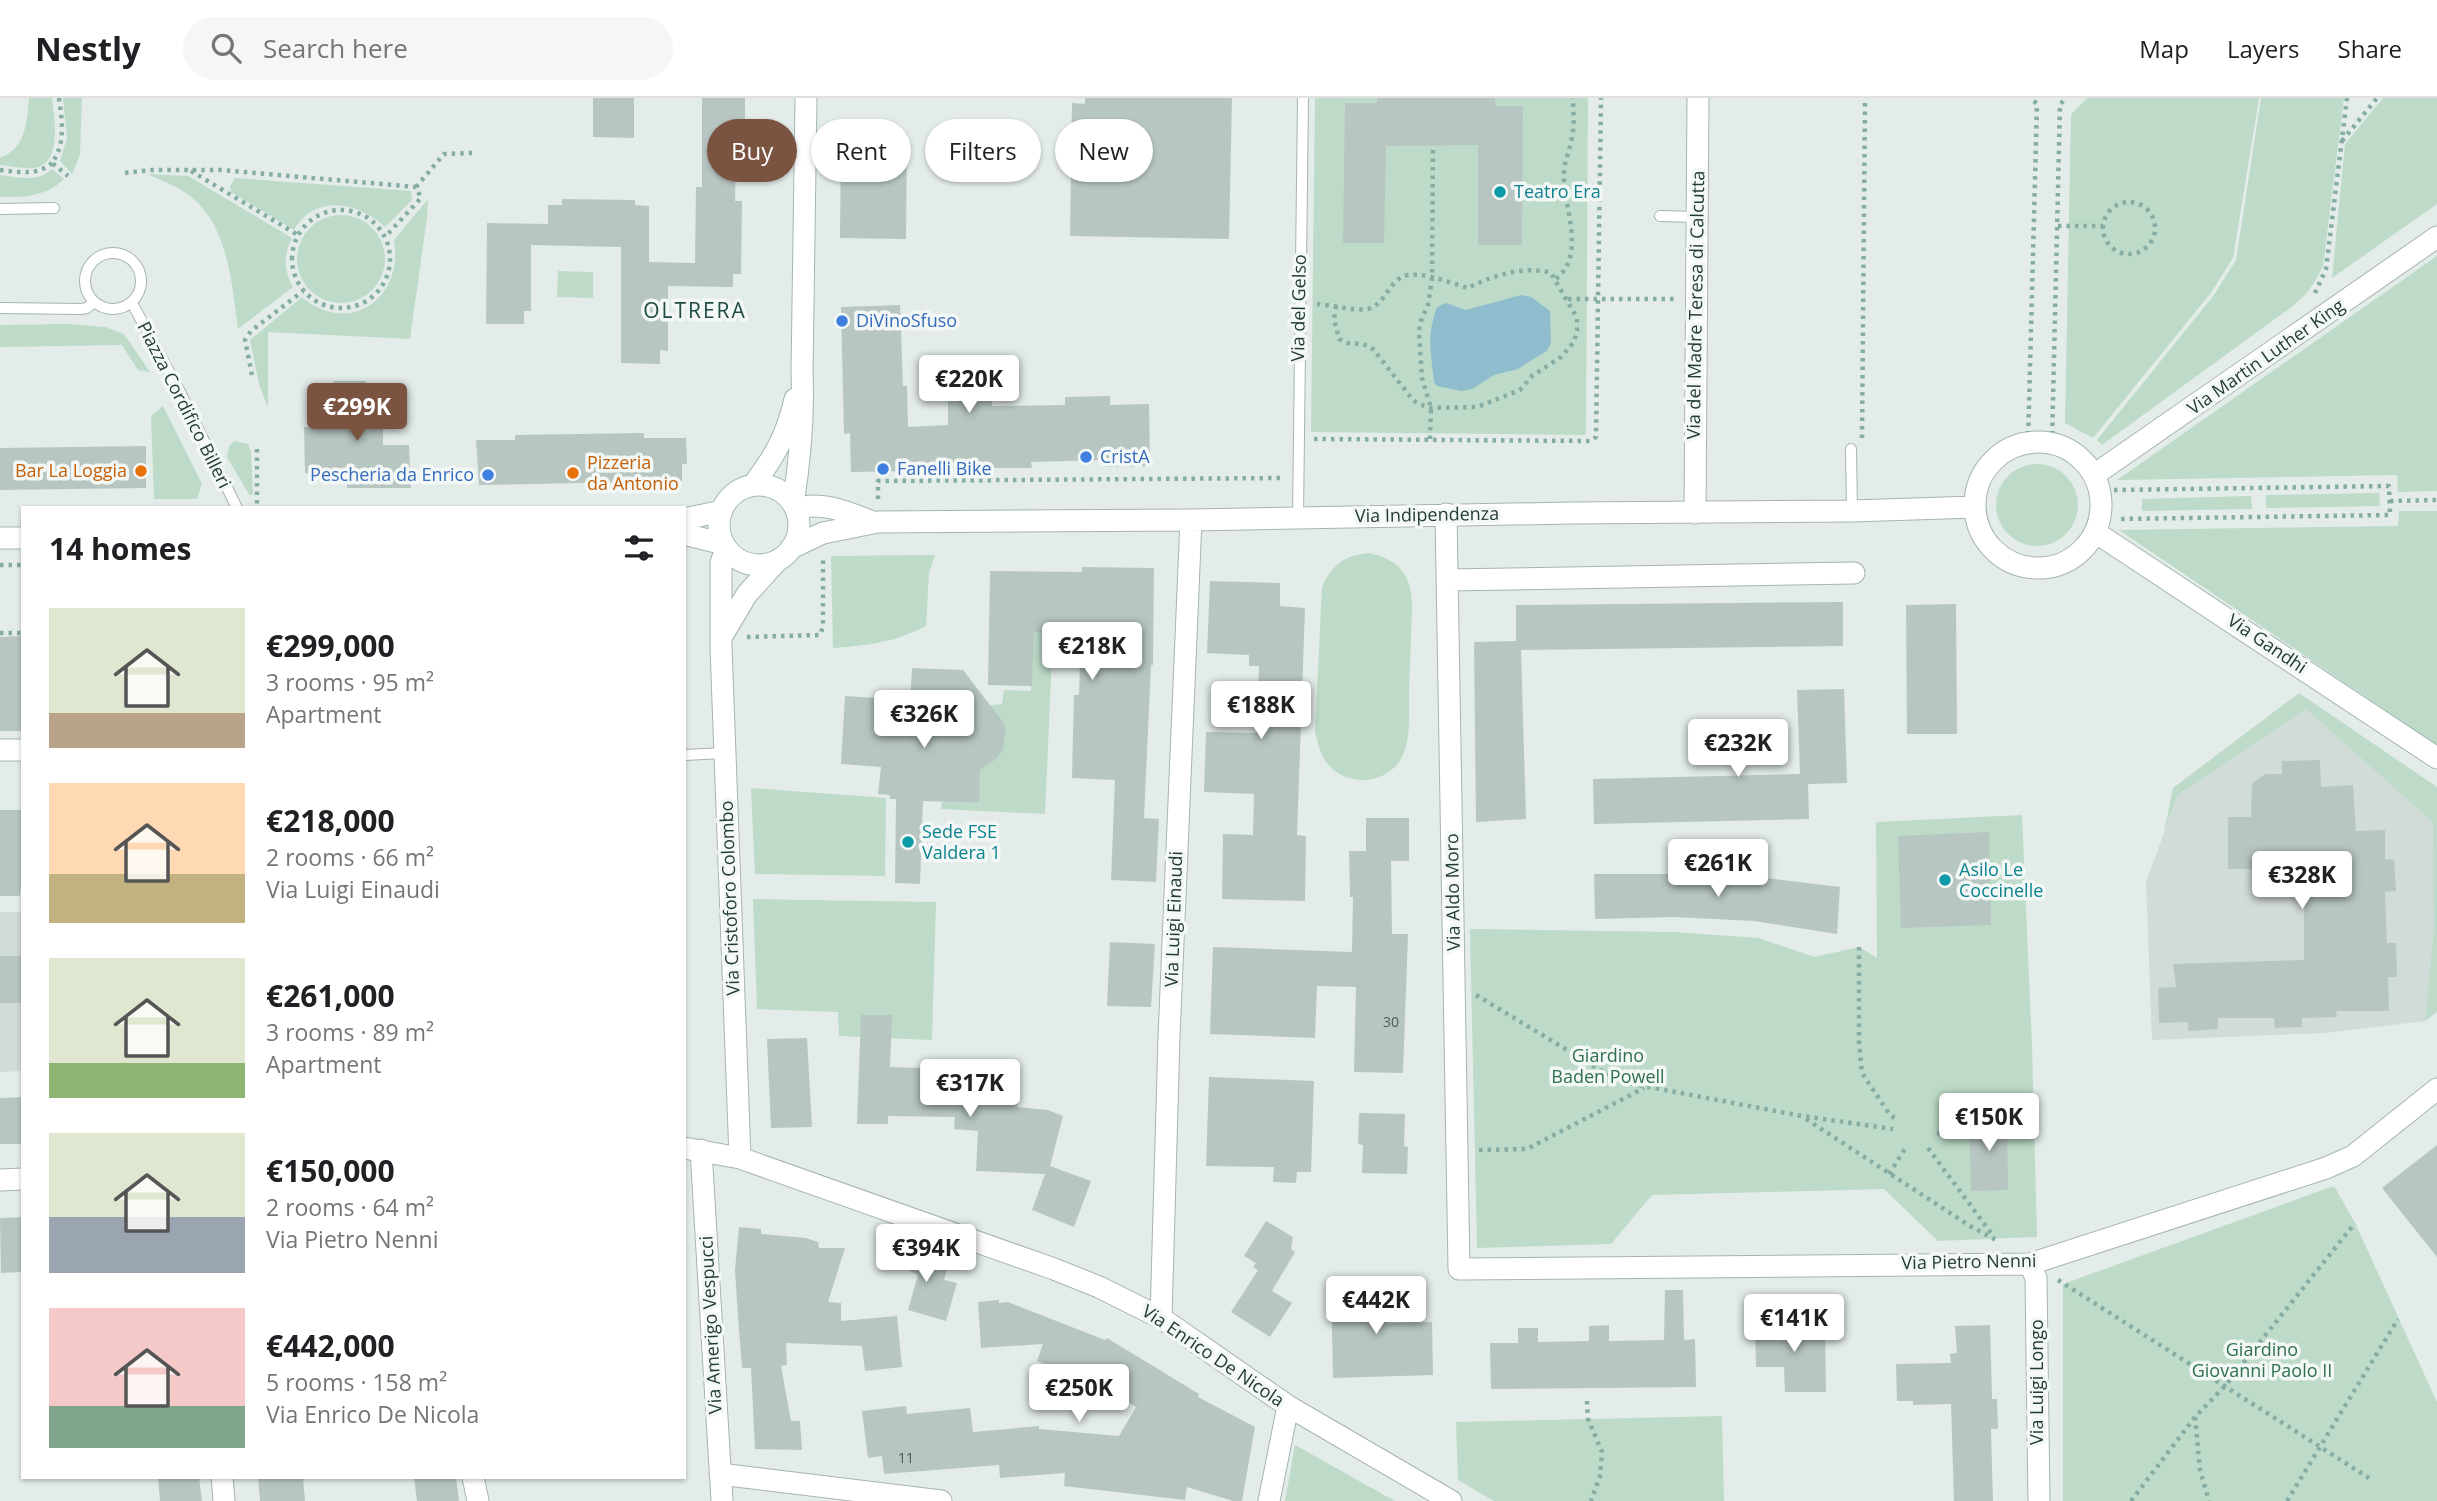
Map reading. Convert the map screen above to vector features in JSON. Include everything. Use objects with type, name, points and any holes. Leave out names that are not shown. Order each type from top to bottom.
[{"type":"street","points":[[721,638],[747,594],[785,554],[799,528],[795,507],[803,428],[806,98]]},
{"type":"street","name":"Via del Madre Teresa di Calcutta","points":[[1695,513],[1698,98]]},
{"type":"street","name":"Via Martin Luther King","points":[[2097,482],[2437,237]]},
{"type":"street","points":[[753,485],[773,459],[784,438],[802,373]]},
{"type":"street","points":[[2028,443],[2052,443],[2074,453],[2097,482],[2101,507],[2097,526],[2086,547],[2067,561],[2050,567],[2031,567],[2012,562],[1990,544],[1980,528],[1975,507],[1981,480],[1993,462],[2006,451],[2028,443]]},
{"type":"street","points":[[785,554],[762,565],[747,563],[737,558],[725,546],[719,526],[722,511],[732,495],[753,485],[776,488],[786,495],[795,507]]},
{"type":"street","name":"Via Indipendenza","points":[[795,507],[817,506],[875,522]]},
{"type":"street","name":"Via Indipendenza","points":[[785,554],[823,533],[875,522],[1852,511],[1975,507]]},
{"type":"street","points":[[686,519],[722,511]]},
{"type":"street","name":"Via Aldo Moro","points":[[1447,514],[1460,1269]]},
{"type":"street","name":"Via Luigi Einaudi","points":[[1161,1318],[1169,1037],[1191,520]]},
{"type":"street","name":"Via Gandhi","points":[[2097,526],[2437,758]]},
{"type":"street","points":[[686,535],[725,546]]},
{"type":"street","points":[[0,538],[21,538]]},
{"type":"street","name":"Via Cristoforo Colombo","points":[[725,546],[721,563],[721,638],[740,1158]]},
{"type":"street","points":[[1447,580],[1854,573]]},
{"type":"street","points":[[0,750],[21,750]]},
{"type":"street","name":"Via Pietro Nenni","points":[[1460,1269],[2031,1264],[2326,1168],[2353,1156],[2437,1089]]},
{"type":"street","name":"Via Enrico De Nicola","points":[[693,1149],[740,1158],[1100,1287],[1161,1318],[1288,1406],[1451,1501]]},
{"type":"street","name":"Via Amerigo Vespucci","points":[[693,1149],[722,1501]]},
{"type":"street","points":[[0,1180],[21,1179]]},
{"type":"street","name":"Via Luigi Longo","points":[[2031,1264],[2036,1278],[2039,1501]]},
{"type":"street","points":[[1269,1501],[1288,1406]]},
{"type":"street","points":[[720,1474],[941,1501]]},
{"type":"street","points":[[222,1479],[225,1501]]},
{"type":"street","points":[[473,1479],[478,1501]]},
{"type":"lane","name":"Via del Gelso","points":[[1298,518],[1303,98]]},
{"type":"lane","points":[[0,209],[54,208]]},
{"type":"lane","points":[[1660,216],[1696,217]]},
{"type":"lane","points":[[116,253],[133,261],[139,268],[141,287],[132,303],[110,310],[94,302],[86,287],[87,271],[98,257],[116,253]]},
{"type":"lane","points":[[0,308],[87,308],[94,302]]},
{"type":"lane","name":"Piazza Cordifico Billeri","points":[[132,303],[179,390],[235,506]]},
{"type":"lane","points":[[1852,511],[1856,449]]},
{"type":"lane","points":[[686,755],[725,753]]},
{"type":"path","points":[[0,170],[37,172],[52,163],[60,153],[62,143],[59,98]]},
{"type":"path","points":[[1555,279],[1564,272],[1572,236],[1564,180],[1573,135],[1573,98]]},
{"type":"path","points":[[878,481],[1285,478],[1288,444],[1298,438],[1593,440],[1598,434],[1601,98]]},
{"type":"path","points":[[1856,449],[1865,98]]},
{"type":"path","points":[[2028,443],[2038,104],[2031,98]]},
{"type":"path","points":[[2052,443],[2060,104],[2067,98]]},
{"type":"path","points":[[2312,302],[2326,269],[2347,98]]},
{"type":"path","points":[[2342,141],[2377,98]]},
{"type":"path","points":[[1430,439],[1431,408],[1422,378],[1419,332],[1428,305],[1432,278],[1433,145]]},
{"type":"path","points":[[416,187],[444,154],[472,153]]},
{"type":"path","points":[[52,163],[68,176]]},
{"type":"path","points":[[188,169],[298,235]]},
{"type":"path","points":[[125,173],[221,170],[416,187]]},
{"type":"path","points":[[385,237],[421,198],[416,187]]},
{"type":"path","points":[[2135,203],[2150,212],[2156,229],[2154,238],[2144,251],[2127,254],[2120,253],[2107,242],[2103,226],[2110,211],[2118,205],[2135,203]]},
{"type":"path","points":[[341,210],[369,218],[385,237],[390,253],[388,273],[383,284],[367,300],[356,306],[338,308],[317,301],[303,291],[292,264],[292,253],[298,235],[304,226],[319,215],[341,210]]},
{"type":"path","points":[[2058,226],[2103,226]]},
{"type":"path","points":[[1299,303],[1336,306],[1367,309],[1375,305],[1397,280],[1405,275],[1432,278],[1468,288],[1488,278],[1529,271],[1551,273],[1577,318],[1577,330],[1574,342],[1561,357],[1515,393],[1477,407],[1431,408],[1413,400],[1373,349],[1339,339],[1334,319],[1336,306]]},
{"type":"path","points":[[252,375],[246,340],[251,331],[303,291]]},
{"type":"path","points":[[1567,299],[1679,299]]},
{"type":"path","points":[[257,449],[257,503]]},
{"type":"path","points":[[2097,482],[2389,486],[2390,501],[2390,515],[2097,526]]},
{"type":"path","points":[[2390,501],[2437,500]]},
{"type":"path","points":[[822,632],[822,561],[828,551]]},
{"type":"path","points":[[0,565],[21,565]]},
{"type":"path","points":[[0,633],[21,633]]},
{"type":"path","points":[[1859,947],[1859,1042],[1862,1073],[1890,1115],[1896,1119]]},
{"type":"path","points":[[1455,982],[1602,1071],[1645,1087],[1802,1116],[1893,1129]]},
{"type":"path","points":[[1475,1150],[1527,1149],[1645,1087]]},
{"type":"path","points":[[1802,1116],[1970,1226],[1994,1238]]},
{"type":"path","points":[[1937,1133],[1969,1135]]},
{"type":"path","points":[[1928,1148],[1994,1238],[2000,1263]]},
{"type":"path","points":[[1889,1174],[1905,1149]]},
{"type":"path","points":[[2131,1501],[2195,1417],[2224,1387],[2356,1223]]},
{"type":"path","points":[[2054,1278],[2369,1478]]},
{"type":"path","points":[[2287,1501],[2398,1319]]},
{"type":"path","points":[[1587,1402],[1588,1419],[1602,1452],[1600,1476],[1591,1501]]},
{"type":"path","points":[[2195,1417],[2200,1470],[2209,1501]]},
{"type":"shaded area","points":[[2306,709],[2434,822],[2434,926],[2425,1021],[2326,1033],[2152,1040],[2146,882],[2178,795]]},
{"type":"shaded area","points":[[0,912],[21,912],[21,1071],[0,1072]]},
{"type":"green space","points":[[29,98],[52,98],[55,127],[53,149],[43,165],[34,168],[0,165],[0,158],[15,148],[24,133]]},
{"type":"green space","points":[[63,98],[82,98],[80,155],[72,174],[60,161],[67,138]]},
{"type":"green space","points":[[1315,98],[1588,98],[1586,435],[1311,432]]},
{"type":"green space","points":[[2087,98],[2259,98],[2233,258],[2210,294],[2093,438],[2065,423],[2071,114]]},
{"type":"green space","points":[[2261,98],[2344,98],[2323,266],[2309,290],[2296,304],[2102,445],[2097,440],[2214,295],[2236,260]]},
{"type":"green space","points":[[2383,98],[2437,98],[2437,204],[2332,278],[2345,144]]},
{"type":"green space","points":[[52,169],[64,179],[50,189],[26,196],[0,197],[0,175],[34,178]]},
{"type":"green space","points":[[148,174],[188,176],[292,238],[286,263],[293,287],[238,329],[230,272],[219,235],[210,218],[198,203],[183,191]]},
{"type":"green space","points":[[235,178],[411,191],[412,200],[385,227],[363,212],[338,205],[313,210],[294,230],[231,192],[230,186]]},
{"type":"green space","points":[[428,199],[410,339],[268,332],[268,408],[259,384],[250,340],[302,297],[320,308],[338,313],[354,312],[369,306],[382,295],[390,279],[395,261],[394,240]]},
{"type":"green space","points":[[341,215],[358,219],[372,228],[381,242],[385,259],[381,276],[372,290],[358,299],[341,303],[324,299],[310,290],[301,276],[297,259],[301,242],[310,228],[324,219]]},
{"type":"green space","points":[[2437,256],[2437,491],[2398,492],[2397,475],[2117,480]]},
{"type":"green space","points":[[558,271],[593,272],[593,298],[557,297]]},
{"type":"green space","points":[[67,324],[105,327],[124,334],[150,372],[138,370],[122,345],[0,347],[0,325]]},
{"type":"green space","points":[[163,406],[202,484],[197,499],[154,499],[151,416]]},
{"type":"green space","points":[[235,441],[248,444],[251,452],[253,494],[250,496],[227,457],[229,446]]},
{"type":"green space","points":[[2037,464],[2053,467],[2066,476],[2075,489],[2078,505],[2075,521],[2066,534],[2053,543],[2037,546],[2021,543],[2008,534],[1999,521],[1996,505],[1999,489],[2008,476],[2021,467]]},
{"type":"green space","points":[[2379,493],[2380,506],[2266,508],[2266,495]]},
{"type":"green space","points":[[2251,496],[2252,509],[2142,511],[2142,499]]},
{"type":"green space","points":[[2399,511],[2437,511],[2437,745],[2119,530],[2398,526]]},
{"type":"green space","points":[[1369,553],[1396,565],[1410,586],[1412,607],[1409,717],[1407,742],[1398,764],[1378,778],[1362,780],[1339,774],[1328,764],[1321,753],[1315,731],[1322,587],[1340,562]]},
{"type":"green space","points":[[935,555],[929,573],[926,626],[881,642],[833,648],[831,556]]},
{"type":"green space","points":[[1034,632],[1053,632],[1045,814],[941,809],[942,802],[978,803],[980,770],[1001,748],[1006,730],[983,707],[1002,704],[1004,690],[1031,691]]},
{"type":"green space","points":[[2299,693],[2437,787],[2437,1012],[2425,1021],[2434,926],[2433,822],[2306,709],[2178,795],[2164,832],[2173,788]]},
{"type":"green space","points":[[751,788],[886,798],[885,876],[755,874]]},
{"type":"green space","name":"Giardino Baden Powell","points":[[2022,815],[2037,1237],[1938,1241],[1884,1189],[1652,1195],[1611,1244],[1477,1248],[1470,929],[1673,932],[1759,938],[1814,957],[1859,947],[1877,958],[1876,822]]},
{"type":"green space","points":[[753,899],[936,902],[932,1040],[839,1036],[838,1012],[757,1009]]},
{"type":"green space","name":"Giardino Giovanni Paolo II","points":[[2334,1186],[2355,1223],[2437,1402],[2437,1501],[2063,1501],[2063,1284]]},
{"type":"green space","points":[[1722,1416],[1724,1501],[1494,1501],[1458,1480],[1456,1422]]},
{"type":"green space","points":[[1295,1445],[1395,1501],[1285,1501]]},
{"type":"water","points":[[1521,295],[1531,297],[1550,311],[1551,343],[1547,351],[1518,369],[1494,375],[1472,389],[1461,391],[1437,386],[1434,382],[1430,344],[1431,327],[1437,307],[1446,303],[1466,310]]},
{"type":"building","points":[[593,98],[634,98],[634,138],[593,137]]},
{"type":"building","points":[[702,98],[745,98],[745,119],[707,119],[707,182],[735,182],[735,201],[742,201],[741,274],[733,274],[733,287],[668,286],[668,351],[660,350],[660,364],[621,363],[621,247],[531,245],[531,311],[524,311],[524,324],[486,324],[487,223],[548,224],[548,205],[562,205],[562,199],[635,200],[635,205],[649,206],[649,262],[695,263],[696,187],[702,187]]},
{"type":"building","points":[[1085,98],[1232,98],[1229,239],[1070,236],[1071,182],[1153,182],[1153,119],[1072,119],[1072,103],[1085,104]]},
{"type":"building","name":"Teatro Era","points":[[1377,98],[1495,98],[1495,106],[1523,106],[1522,245],[1478,245],[1478,145],[1386,146],[1384,243],[1343,243],[1345,103],[1377,103]]},
{"type":"building","points":[[841,182],[907,182],[906,239],[840,238]]},
{"type":"building","points":[[900,305],[903,386],[907,386],[908,427],[948,425],[948,398],[992,397],[992,406],[1065,405],[1065,397],[1110,396],[1110,405],[1149,404],[1150,466],[1105,467],[1104,460],[1031,462],[1032,468],[987,468],[987,462],[914,464],[915,471],[851,472],[850,433],[844,434],[841,307]]},
{"type":"building","points":[[334,381],[366,381],[366,397],[383,397],[383,445],[409,445],[411,488],[347,488],[347,473],[305,473],[304,427],[334,427]]},
{"type":"building","points":[[644,433],[644,438],[686,438],[687,464],[682,464],[682,481],[479,485],[476,440],[515,440],[515,435]]},
{"type":"building","points":[[146,446],[146,488],[0,490],[0,448]]},
{"type":"building","points":[[1082,567],[1154,568],[1153,665],[1144,818],[1159,819],[1156,882],[1111,880],[1115,780],[1072,778],[1074,695],[1079,695],[1081,633],[1034,632],[1032,686],[988,685],[990,571],[1082,572]]},
{"type":"building","points":[[1210,581],[1280,583],[1280,606],[1305,608],[1297,835],[1306,836],[1305,901],[1222,899],[1223,834],[1253,835],[1254,794],[1204,792],[1206,732],[1256,733],[1259,666],[1249,666],[1249,655],[1207,653]]},
{"type":"building","points":[[1843,602],[1843,646],[1521,650],[1526,819],[1476,822],[1474,642],[1516,641],[1516,605]]},
{"type":"building","points":[[1956,604],[1957,734],[1907,734],[1906,605]]},
{"type":"building","points":[[21,636],[21,731],[0,731],[0,637]]},
{"type":"building","points":[[912,668],[963,670],[1003,722],[1006,730],[1003,750],[996,759],[980,770],[979,803],[923,801],[920,884],[895,883],[896,799],[890,799],[890,795],[878,794],[881,767],[841,764],[845,696],[910,700]]},
{"type":"building","points":[[1844,689],[1847,783],[1808,784],[1809,819],[1594,824],[1593,779],[1800,774],[1797,690]]},
{"type":"building","points":[[2320,760],[2321,787],[2353,785],[2356,831],[2385,830],[2385,859],[2394,860],[2396,891],[2385,892],[2387,943],[2396,943],[2397,977],[2388,977],[2389,1011],[2336,1011],[2337,1017],[2302,1018],[2302,1027],[2275,1028],[2274,1018],[2218,1018],[2218,1029],[2188,1031],[2188,1022],[2159,1023],[2158,988],[2176,987],[2173,964],[2304,960],[2304,893],[2292,879],[2263,880],[2263,869],[2228,869],[2228,817],[2251,817],[2252,784],[2265,774],[2282,774],[2282,761]]},
{"type":"building","points":[[0,810],[21,810],[20,896],[0,896]]},
{"type":"building","points":[[1366,818],[1409,818],[1409,861],[1391,861],[1392,934],[1408,934],[1403,1073],[1354,1072],[1356,987],[1317,986],[1315,1038],[1210,1034],[1213,947],[1352,952],[1353,897],[1350,897],[1349,851],[1366,851]]},
{"type":"building","name":"Asilo Le Coccinelle","points":[[1989,832],[1991,925],[1901,928],[1898,836]]},
{"type":"building","points":[[1594,874],[1758,877],[1840,887],[1837,934],[1754,921],[1674,917],[1595,919]]},
{"type":"building","points":[[1110,942],[1155,944],[1151,1007],[1107,1006]]},
{"type":"building","points":[[0,956],[21,956],[21,1003],[0,1003]]},
{"type":"building","points":[[861,1015],[892,1015],[890,1067],[921,1068],[921,1084],[981,1087],[982,1072],[1007,1074],[1005,1097],[1018,1098],[1017,1107],[1048,1110],[1063,1116],[1050,1166],[1091,1181],[1074,1227],[1032,1210],[1045,1174],[976,1171],[978,1131],[954,1129],[955,1117],[888,1116],[888,1124],[857,1124]]},
{"type":"building","points":[[807,1038],[812,1127],[771,1128],[767,1039]]},
{"type":"building","points":[[1209,1077],[1314,1081],[1311,1172],[1297,1172],[1296,1183],[1273,1182],[1274,1167],[1206,1166]]},
{"type":"building","points":[[21,1097],[21,1144],[0,1144],[0,1098]]},
{"type":"building","points":[[1359,1113],[1405,1114],[1407,1174],[1362,1173],[1363,1145],[1358,1144]]},
{"type":"building","points":[[1969,1116],[2007,1116],[2008,1190],[1971,1191]]},
{"type":"building","points":[[2437,1145],[2437,1257],[2382,1188]]},
{"type":"building","points":[[21,1217],[21,1272],[1,1273],[0,1218]]},
{"type":"building","points":[[1266,1221],[1293,1237],[1291,1249],[1295,1252],[1272,1291],[1292,1303],[1270,1337],[1231,1312],[1258,1270],[1253,1267],[1256,1263],[1244,1256]]},
{"type":"building","points":[[739,1227],[761,1229],[761,1234],[806,1238],[818,1242],[819,1248],[845,1248],[828,1302],[841,1303],[841,1321],[897,1316],[902,1367],[865,1371],[862,1346],[786,1343],[787,1365],[781,1366],[791,1421],[800,1421],[802,1450],[755,1449],[751,1368],[742,1368],[738,1316],[735,1270]]},
{"type":"building","points":[[885,1247],[948,1265],[944,1280],[957,1283],[946,1321],[908,1310],[918,1275],[881,1257]]},
{"type":"building","points":[[1387,1282],[1388,1323],[1432,1322],[1433,1375],[1333,1378],[1331,1284]]},
{"type":"building","points":[[1665,1290],[1683,1290],[1684,1340],[1695,1339],[1696,1387],[1491,1389],[1490,1343],[1518,1343],[1518,1328],[1538,1328],[1538,1342],[1589,1341],[1589,1326],[1609,1325],[1609,1341],[1664,1340]]},
{"type":"building","points":[[999,1300],[999,1303],[1008,1302],[1105,1340],[1107,1338],[1199,1394],[1198,1397],[1255,1427],[1242,1501],[1233,1501],[1187,1487],[1185,1500],[1064,1486],[1065,1473],[1000,1478],[999,1465],[884,1474],[882,1456],[868,1458],[862,1411],[906,1406],[907,1414],[970,1408],[973,1432],[1039,1426],[1039,1429],[1119,1436],[1136,1407],[1073,1370],[1071,1374],[1037,1361],[1043,1344],[981,1348],[978,1302]]},
{"type":"building","points":[[1825,1324],[1826,1392],[1785,1392],[1784,1367],[1756,1367],[1755,1325]]},
{"type":"building","points":[[1990,1325],[1992,1399],[1997,1399],[1998,1429],[1991,1429],[1993,1501],[1954,1501],[1951,1404],[1913,1405],[1913,1401],[1897,1401],[1896,1364],[1951,1363],[1950,1354],[1957,1353],[1955,1326]]},
{"type":"building","points":[[158,1479],[199,1479],[202,1501],[160,1501]]},
{"type":"building","points":[[258,1479],[303,1479],[305,1501],[260,1501]]},
{"type":"building","points":[[414,1479],[456,1479],[459,1501],[417,1501]]},
{"type":"place","name":"Teatro Era","points":[[1500,192]]},
{"type":"place","name":"DiVinoSfuso","points":[[842,321]]},
{"type":"place","name":"CristA","points":[[1086,457]]},
{"type":"place","name":"Fanelli Bike","points":[[883,469]]},
{"type":"place","name":"Bar La Loggia","points":[[141,471]]},
{"type":"place","name":"Pizzeria da Antonio","points":[[573,473]]},
{"type":"place","name":"Pescheria da Enrico","points":[[488,475]]},
{"type":"place","name":"Sede FSE Valdera 1","points":[[908,842]]},
{"type":"place","name":"Asilo Le Coccinelle","points":[[1945,880]]},
{"type":"district","name":"OLTRERA","points":[[695,311]]}]
